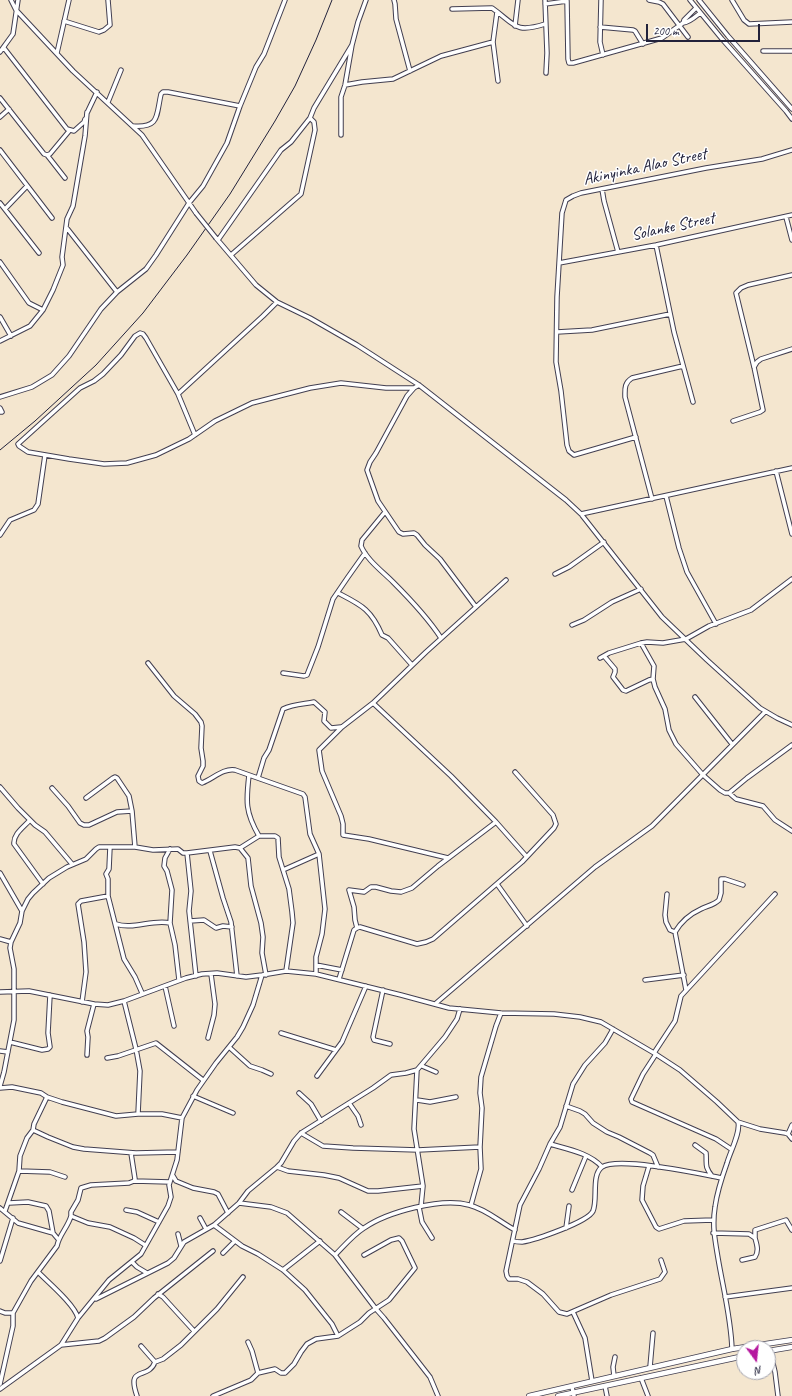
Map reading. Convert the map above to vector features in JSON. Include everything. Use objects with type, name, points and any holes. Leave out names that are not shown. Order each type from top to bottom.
[{"type":"main road","points":[[529,1396],[732,1349],[792,1340]]},
{"type":"main road","points":[[776,1350],[792,1347]]},
{"type":"main road","points":[[558,1396],[736,1358]]},
{"type":"street","points":[[11,0],[16,10],[73,71],[142,135],[196,213],[256,285],[277,302],[310,318],[357,345],[419,385],[566,500],[581,514],[604,542],[662,617],[765,712],[792,724]]},
{"type":"street","points":[[0,52],[13,34],[18,0]]},
{"type":"street","points":[[57,54],[69,0]]},
{"type":"street","points":[[64,21],[99,32],[104,30],[110,25],[108,0]]},
{"type":"street","points":[[0,397],[32,387],[52,375],[69,356],[101,309],[117,292],[146,269],[189,203],[203,186],[227,143],[240,106],[256,67],[264,54],[285,0]]},
{"type":"street","points":[[341,134],[341,97],[345,85],[352,45],[366,0]]},
{"type":"street","points":[[394,0],[396,19],[410,71]]},
{"type":"street","points":[[515,26],[518,0]]},
{"type":"street","points":[[546,73],[547,53],[545,2],[570,0],[568,50],[570,63],[662,38],[700,13]]},
{"type":"street","points":[[601,0],[600,42],[603,55]]},
{"type":"street","points":[[649,0],[661,3],[682,24],[688,37]]},
{"type":"street","points":[[690,0],[792,120]]},
{"type":"street","points":[[699,0],[728,36],[792,109]]},
{"type":"street","points":[[732,0],[744,20],[749,24],[792,22]]},
{"type":"street","points":[[452,8],[492,8],[506,20],[523,29],[529,29],[545,24]]},
{"type":"street","points":[[682,24],[696,8]]},
{"type":"street","points":[[497,12],[493,42],[498,81]]},
{"type":"street","points":[[600,27],[633,30],[643,44]]},
{"type":"street","points":[[345,85],[393,79],[441,56],[493,42]]},
{"type":"street","points":[[217,239],[281,150],[291,142],[310,118],[314,108],[352,45]]},
{"type":"street","points":[[4,48],[67,129],[74,131],[84,122],[87,112],[97,92]]},
{"type":"street","points":[[764,51],[792,50]]},
{"type":"street","points":[[108,102],[121,70]]},
{"type":"street","points":[[133,126],[148,126],[153,124],[156,119],[161,94],[163,92],[240,106]]},
{"type":"street","points":[[0,98],[65,178]]},
{"type":"street","points":[[0,116],[9,109]]},
{"type":"street","points":[[0,341],[30,326],[43,310],[63,265],[62,257],[67,219],[73,206],[85,136],[87,112]]},
{"type":"street","points":[[231,255],[301,194],[315,130],[314,122],[310,118]]},
{"type":"street","points":[[47,155],[50,154],[70,130]]},
{"type":"street","points":[[0,150],[52,218]]},
{"type":"street","name":"Akinyinka Alao Street","points":[[559,263],[562,213],[566,200],[573,196],[581,193],[706,168],[762,159],[792,150]]},
{"type":"street","points":[[5,209],[27,186]]},
{"type":"street","points":[[602,189],[618,252]]},
{"type":"street","points":[[0,203],[39,254]]},
{"type":"street","name":"Solanke Street","points":[[559,263],[656,245],[725,229],[792,216]]},
{"type":"street","points":[[786,217],[792,240]]},
{"type":"street","points":[[66,227],[117,292]]},
{"type":"street","points":[[656,245],[670,314],[693,402]]},
{"type":"street","points":[[0,262],[30,303],[43,310]]},
{"type":"street","points":[[559,263],[556,362],[561,391],[565,434],[569,451],[574,455],[636,436]]},
{"type":"street","points":[[732,421],[763,410],[736,293],[741,288],[748,285],[792,275]]},
{"type":"street","points":[[178,394],[195,380],[277,302]]},
{"type":"street","points":[[557,332],[592,330],[670,314]]},
{"type":"street","points":[[0,317],[11,336]]},
{"type":"street","points":[[194,434],[178,394],[146,338],[143,334],[137,334],[116,361],[103,374],[94,381],[80,388],[18,444],[23,450],[45,455],[104,464],[127,463],[156,455],[194,434],[215,421],[252,403],[310,388],[341,383],[386,388],[414,388]]},
{"type":"street","points":[[754,367],[761,359],[792,350]]},
{"type":"street","points":[[652,499],[625,397],[625,385],[627,381],[637,377],[683,366]]},
{"type":"street","points":[[419,385],[407,396],[367,470],[378,501],[384,512],[400,532],[403,534],[414,533],[418,535],[425,545],[440,559],[476,607]]},
{"type":"street","points":[[0,408],[2,412],[0,412]]},
{"type":"street","points":[[0,535],[10,520],[34,510],[38,504],[45,455]]},
{"type":"street","points":[[581,514],[792,468]]},
{"type":"street","points":[[776,472],[792,534]]},
{"type":"street","points":[[666,496],[679,548],[687,572],[716,624]]},
{"type":"street","points":[[384,512],[361,543],[361,546],[424,616],[441,638]]},
{"type":"street","points":[[555,574],[569,567],[604,542]]},
{"type":"street","points":[[283,673],[304,676],[307,675],[334,599],[366,553]]},
{"type":"street","points":[[600,658],[614,651],[641,643],[663,643],[686,639],[698,632],[751,610],[792,579]]},
{"type":"street","points":[[448,858],[369,839],[343,835],[341,816],[322,771],[320,750],[342,726],[373,703],[441,638],[506,580]]},
{"type":"street","points":[[572,625],[584,620],[612,602],[641,589]]},
{"type":"street","points":[[338,593],[366,609],[376,622],[382,635],[388,638],[412,665]]},
{"type":"street","points":[[641,643],[654,666],[653,679],[655,687],[665,709],[669,730],[676,744],[702,775],[720,790],[724,793],[729,793],[736,799],[763,806],[775,820],[792,832]]},
{"type":"street","points":[[604,656],[615,669],[616,672],[613,677],[623,690],[626,691],[653,679]]},
{"type":"street","points":[[148,663],[174,696],[195,714],[201,722],[203,766],[198,776],[199,781],[208,781],[231,769],[303,794],[305,797],[310,834],[319,854],[325,909],[322,934],[316,957],[316,974]]},
{"type":"street","points":[[695,697],[732,744]]},
{"type":"street","points":[[258,778],[283,709],[290,706],[314,702],[325,712],[324,721],[331,728],[342,726]]},
{"type":"street","points":[[373,703],[451,776],[496,822],[526,856]]},
{"type":"street","points":[[435,1004],[596,867],[652,826],[765,712]]},
{"type":"street","points":[[729,793],[792,745]]},
{"type":"street","points":[[339,979],[354,930],[360,927],[417,944],[433,939],[497,884],[550,833],[556,824],[553,816],[515,772]]},
{"type":"street","points":[[249,775],[247,795],[250,821],[259,836]]},
{"type":"street","points":[[86,798],[115,777],[127,791],[132,811],[135,848]]},
{"type":"street","points":[[0,787],[18,808],[45,832],[72,864]]},
{"type":"street","points":[[52,788],[68,806],[80,823],[84,825],[117,812],[132,811]]},
{"type":"street","points":[[30,820],[16,835],[14,844],[43,884]]},
{"type":"street","points":[[357,928],[354,920],[354,907],[349,890],[364,892],[371,887],[376,887],[401,892],[412,888],[448,858],[496,822]]},
{"type":"street","points":[[182,1118],[162,1114],[116,1116],[47,1097],[41,1093],[12,1087],[0,1087],[3,1080],[14,1020],[14,969],[10,948],[11,942],[18,928],[22,911],[28,899],[43,884],[72,864],[86,859],[99,847],[153,850],[178,848],[183,853],[187,853],[235,847],[240,848],[259,836],[275,836],[278,838],[279,857],[289,889],[293,923],[286,971]]},
{"type":"street","points":[[110,847],[108,869],[106,874],[108,879],[108,896],[124,959],[135,977],[142,993]]},
{"type":"street","points":[[0,1389],[61,1345],[78,1318],[109,1280],[141,1254],[168,1206],[171,1197],[170,1182],[173,1176],[178,1152],[182,1118],[193,1096],[216,1062],[243,1027],[264,975],[261,923],[250,886],[248,858],[240,848]]},
{"type":"street","points":[[170,849],[165,858],[164,866],[167,871],[172,890],[170,923],[175,945],[179,980]]},
{"type":"street","points":[[210,851],[223,898],[230,914],[237,976]]},
{"type":"street","points":[[187,853],[190,891],[189,911],[196,976]]},
{"type":"street","points":[[283,870],[319,854]]},
{"type":"street","points":[[0,873],[22,911]]},
{"type":"street","points":[[686,990],[675,932],[688,917],[719,900],[721,893],[721,879],[743,885]]},
{"type":"street","points":[[497,884],[527,926]]},
{"type":"street","points":[[667,894],[666,922],[670,930],[675,932]]},
{"type":"street","points":[[731,1149],[716,1139],[632,1102],[631,1099],[643,1074],[675,1021],[681,996],[775,894]]},
{"type":"street","points":[[82,1002],[86,972],[84,942],[78,904],[81,901],[108,896]]},
{"type":"street","points":[[190,921],[204,920],[216,928],[223,926],[232,927]]},
{"type":"street","points":[[116,924],[123,926],[162,921],[170,923]]},
{"type":"street","points":[[0,939],[11,942]]},
{"type":"street","points":[[316,966],[342,970]]},
{"type":"street","points":[[0,992],[29,991],[82,1002],[108,1005],[124,1001],[179,980],[196,976],[211,974],[237,976],[264,975],[286,971],[316,974],[339,979],[460,1009],[501,1013],[554,1014],[580,1017],[601,1022],[680,1070],[738,1122],[760,1129],[788,1134],[792,1139]]},
{"type":"street","points":[[208,1038],[214,1015],[215,1004],[211,974]]},
{"type":"street","points":[[645,980],[684,975]]},
{"type":"street","points":[[165,986],[174,1026]]},
{"type":"street","points":[[317,1076],[342,1042],[366,986]]},
{"type":"street","points":[[383,990],[373,1037],[374,1040],[390,1044]]},
{"type":"street","points":[[10,1042],[42,1050],[50,1047],[48,1033],[50,995]]},
{"type":"street","points":[[124,1001],[140,1071],[138,1114]]},
{"type":"street","points":[[87,1055],[87,1030],[94,1004]]},
{"type":"street","points":[[94,1300],[168,1264],[174,1258],[180,1246],[184,1242],[214,1226],[239,1203],[248,1191],[277,1168],[294,1141],[301,1133],[391,1075],[417,1070],[422,1066],[445,1037],[457,1019],[460,1009]]},
{"type":"street","points":[[471,1205],[481,1169],[481,1077],[501,1013]]},
{"type":"street","points":[[613,1029],[605,1043],[585,1065],[572,1084],[560,1127],[520,1205],[506,1271],[507,1276],[509,1279],[518,1279],[527,1282],[543,1294],[559,1312],[567,1314],[611,1295],[660,1279],[665,1272],[661,1260]]},
{"type":"street","points":[[281,1033],[336,1050]]},
{"type":"street","points":[[107,1058],[157,1044],[204,1080]]},
{"type":"street","points":[[229,1047],[250,1066],[271,1074]]},
{"type":"street","points":[[0,1051],[8,1052]]},
{"type":"street","points":[[422,1066],[436,1072]]},
{"type":"street","points":[[417,1070],[417,1100],[414,1129],[423,1186],[420,1206],[422,1222],[432,1238]]},
{"type":"street","points":[[299,1092],[311,1104],[321,1121]]},
{"type":"street","points":[[193,1096],[233,1113]]},
{"type":"street","points":[[6,1211],[19,1171],[20,1156],[26,1138],[33,1130],[34,1124],[47,1097]]},
{"type":"street","points":[[417,1100],[430,1102],[456,1097]]},
{"type":"street","points":[[349,1103],[358,1116],[360,1125]]},
{"type":"street","points":[[566,1106],[585,1114],[593,1123],[607,1132],[650,1153],[653,1155],[658,1167]]},
{"type":"street","points":[[732,1349],[732,1335],[713,1233],[713,1220],[722,1178],[738,1131],[738,1122]]},
{"type":"street","points":[[788,1134],[792,1125]]},
{"type":"street","points":[[33,1130],[48,1138],[73,1147],[84,1149],[131,1153],[178,1152]]},
{"type":"street","points":[[301,1133],[323,1146],[418,1150],[480,1147]]},
{"type":"street","points":[[550,1144],[586,1156],[598,1162],[602,1167]]},
{"type":"street","points":[[695,1145],[706,1154],[705,1165],[712,1176]]},
{"type":"street","points":[[131,1153],[135,1179],[134,1181]]},
{"type":"street","points":[[572,1190],[586,1156]]},
{"type":"street","points":[[513,1241],[520,1242],[530,1240],[566,1228],[592,1214],[594,1209],[597,1175],[602,1167],[611,1163],[658,1167],[722,1178]]},
{"type":"street","points":[[649,1166],[643,1186],[642,1200],[656,1227],[659,1229],[665,1228],[684,1221],[713,1220]]},
{"type":"street","points":[[277,1168],[288,1171],[339,1178],[368,1191],[423,1186]]},
{"type":"street","points":[[19,1171],[50,1172],[65,1177]]},
{"type":"street","points":[[173,1176],[176,1181],[193,1188],[218,1194],[228,1213]]},
{"type":"street","points":[[0,1384],[13,1326],[13,1313],[31,1282],[57,1246],[58,1239],[68,1225],[71,1216],[70,1212],[80,1197],[81,1188],[90,1185],[130,1183],[134,1181],[170,1182]]},
{"type":"street","points":[[9,1203],[28,1202],[46,1206],[49,1211],[53,1233],[58,1239]]},
{"type":"street","points":[[239,1203],[265,1206],[283,1211],[293,1217],[335,1255],[430,1377],[438,1396]]},
{"type":"street","points":[[335,1255],[362,1228],[374,1221],[420,1206],[445,1203],[471,1205],[515,1230]]},
{"type":"street","points":[[566,1228],[569,1206]]},
{"type":"street","points":[[0,1208],[6,1211],[18,1223],[53,1233]]},
{"type":"street","points":[[126,1210],[137,1212],[159,1222]]},
{"type":"street","points":[[341,1212],[362,1228]]},
{"type":"street","points":[[71,1216],[88,1223],[110,1228],[134,1238],[145,1245]]},
{"type":"street","points":[[0,1261],[13,1218]]},
{"type":"street","points":[[200,1218],[206,1229]]},
{"type":"street","points":[[742,1260],[755,1257],[757,1249],[755,1230],[786,1220],[792,1230]]},
{"type":"street","points":[[214,1226],[235,1241],[283,1270],[305,1290],[332,1324],[338,1336]]},
{"type":"street","points":[[713,1233],[749,1234],[755,1238]]},
{"type":"street","points":[[178,1234],[180,1246]]},
{"type":"street","points":[[213,1396],[251,1380],[258,1373],[275,1369],[281,1373],[285,1373],[294,1364],[301,1352],[311,1341],[338,1336],[360,1322],[389,1300],[415,1268],[399,1238],[391,1240],[364,1255]]},
{"type":"street","points":[[223,1253],[235,1241]]},
{"type":"street","points":[[283,1270],[320,1241]]},
{"type":"street","points":[[61,1345],[99,1341],[105,1338],[134,1317],[158,1294],[213,1251]]},
{"type":"street","points":[[132,1262],[147,1273]]},
{"type":"street","points":[[38,1272],[71,1306],[78,1318]]},
{"type":"street","points":[[137,1396],[133,1382],[136,1376],[150,1370],[155,1362],[159,1361],[181,1345],[217,1309],[243,1277]]},
{"type":"street","points":[[725,1298],[792,1288]]},
{"type":"street","points":[[162,1291],[163,1297]]},
{"type":"street","points":[[158,1294],[163,1297],[194,1331]]},
{"type":"street","points":[[0,1311],[5,1313],[13,1313]]},
{"type":"street","points":[[573,1312],[585,1338],[592,1381]]},
{"type":"street","points":[[650,1367],[652,1333]]},
{"type":"street","points":[[248,1342],[258,1373]]},
{"type":"street","points":[[141,1346],[155,1362]]},
{"type":"street","points":[[614,1376],[613,1366],[615,1358]]},
{"type":"street","points":[[641,1378],[648,1396]]},
{"type":"street","points":[[776,1380],[778,1396]]},
{"type":"street","points":[[604,1386],[607,1396]]},
{"type":"street","points":[[572,1387],[573,1394]]},
{"type":"railway","points":[[0,450],[35,421],[96,365],[143,313],[187,255],[230,194],[295,86],[332,0]]}]
